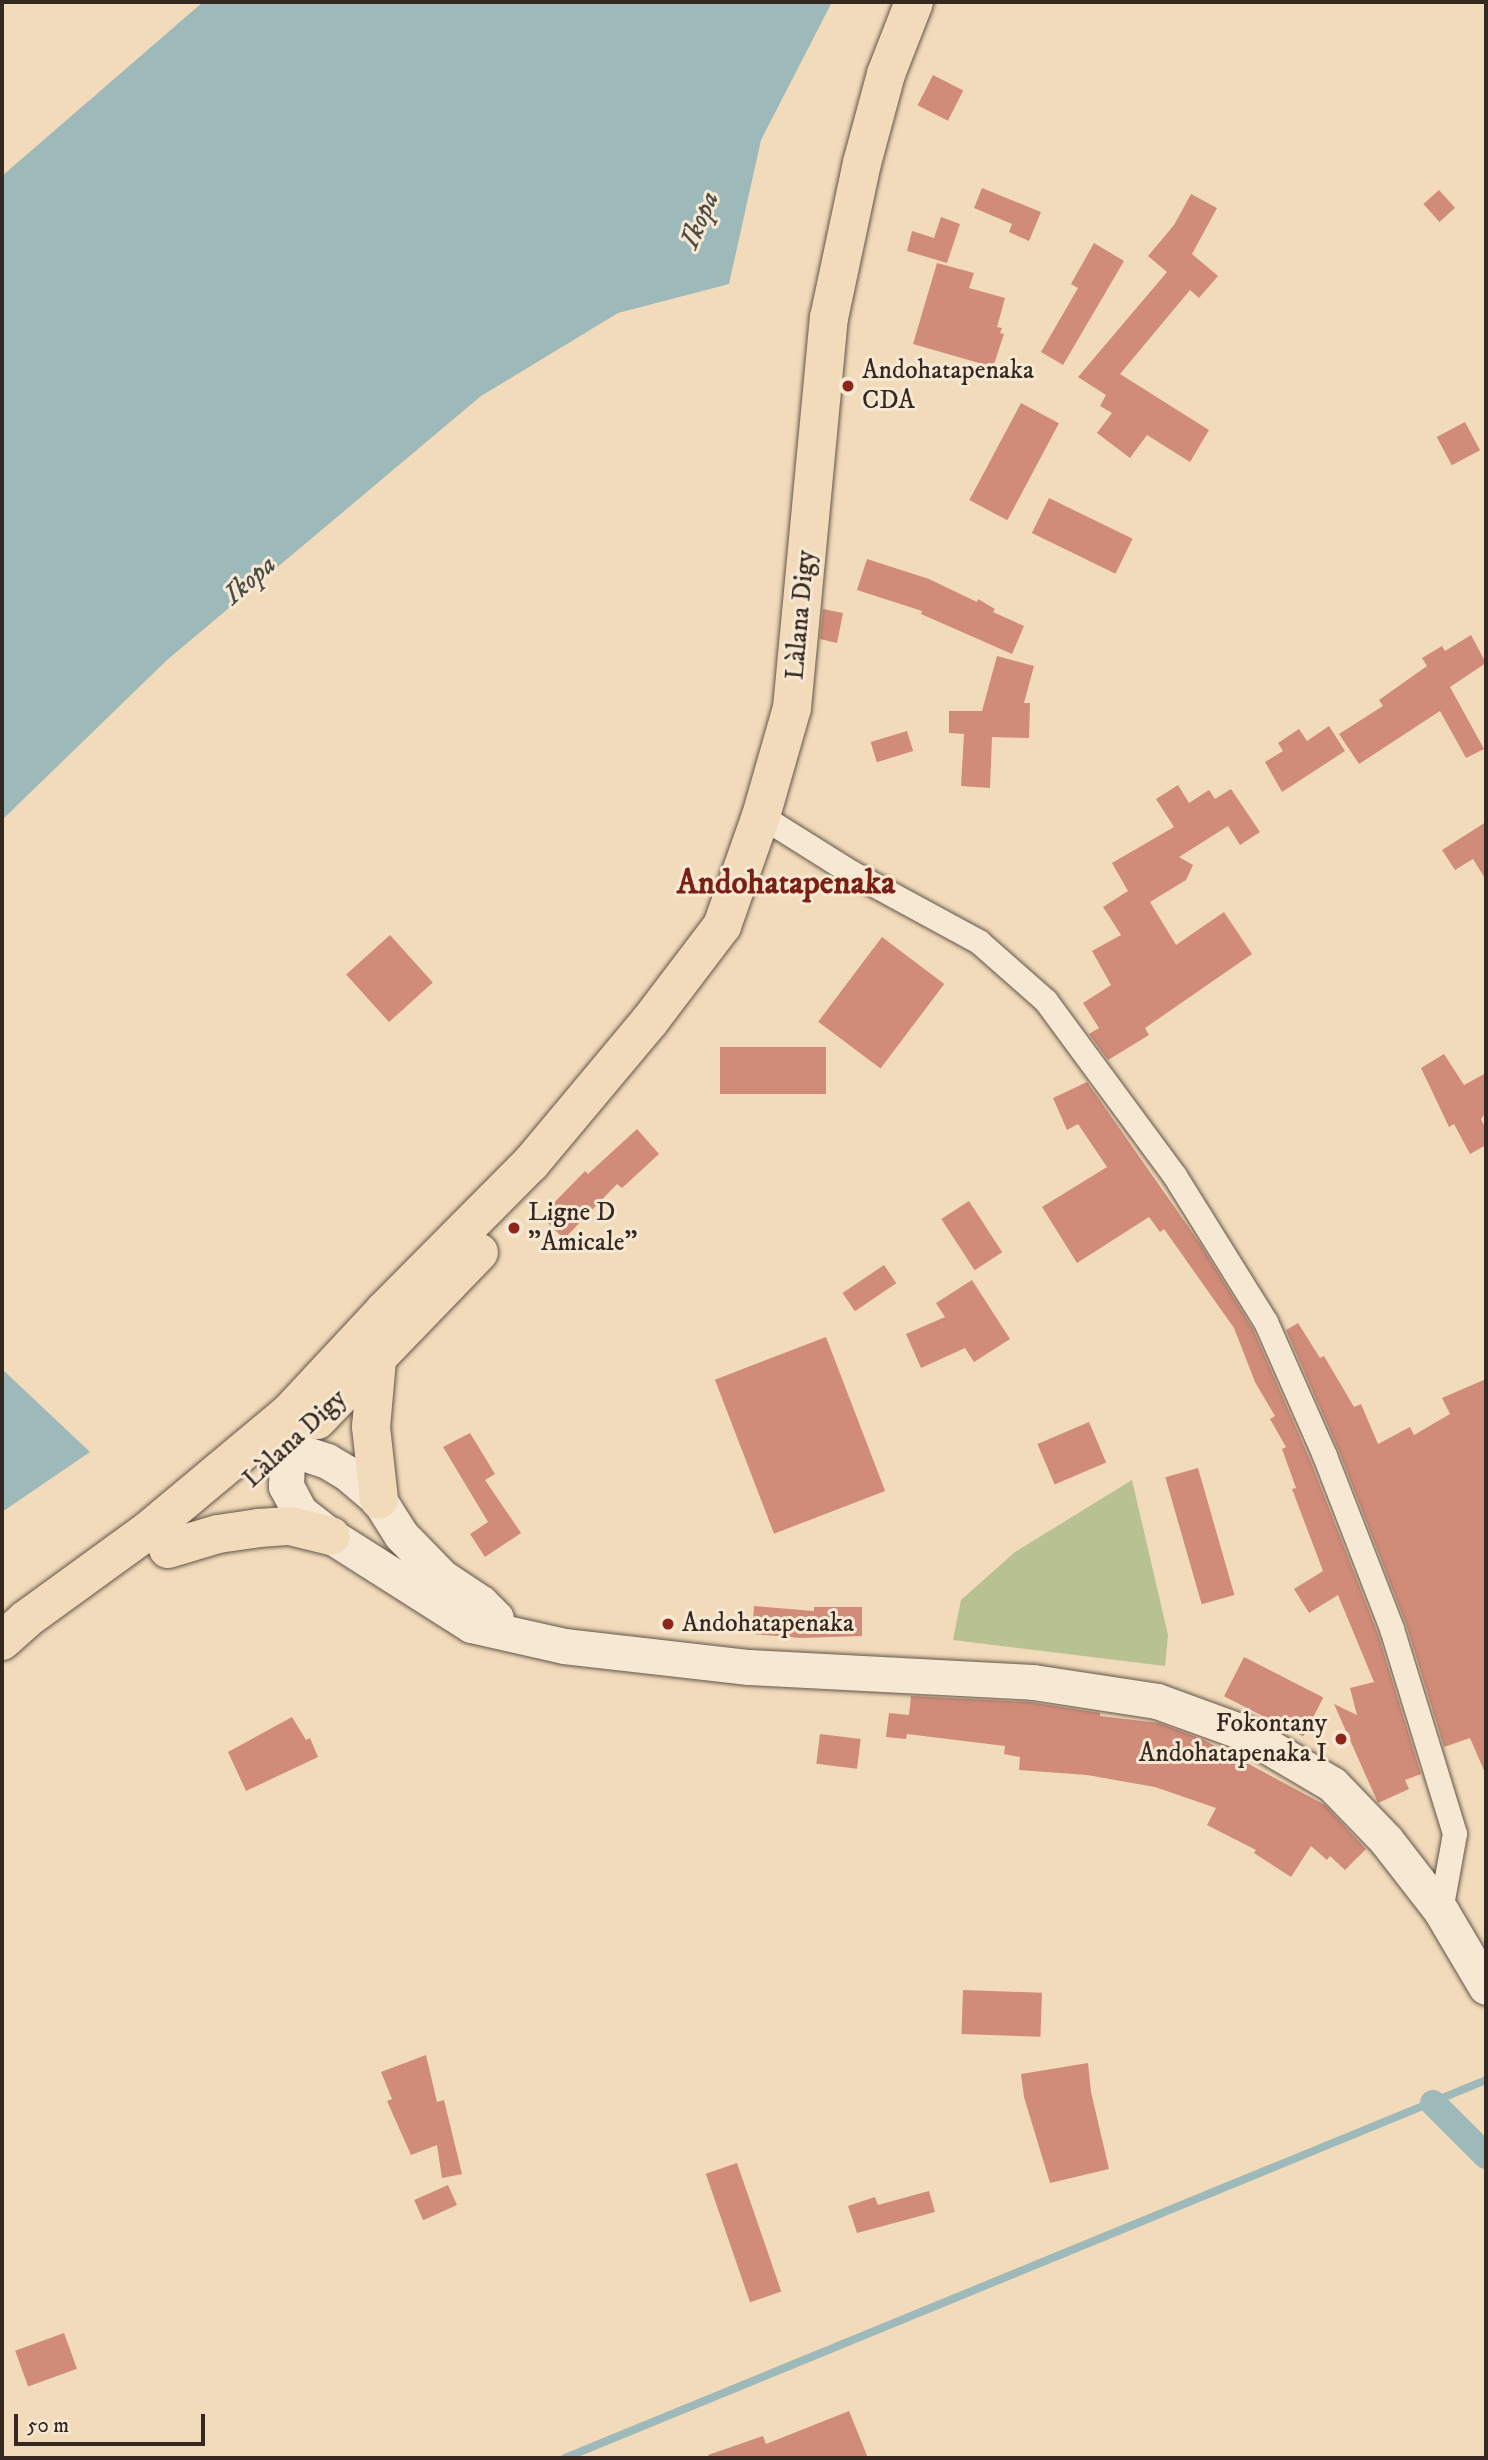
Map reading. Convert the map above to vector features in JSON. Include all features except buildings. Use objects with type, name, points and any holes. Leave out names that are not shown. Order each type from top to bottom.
[{"type":"main road","name":"Làlana Digy","points":[[2,1655],[39,1634],[168,1549],[276,1436],[384,1311],[531,1163],[649,1022],[722,926],[761,816],[792,708],[829,318],[862,163],[886,74],[914,2]]},
{"type":"main road","name":"Làlana Digy","points":[[2,1641],[377,1360],[488,1242],[531,1163]]},
{"type":"main road","points":[[377,1360],[371,1427],[379,1500]]},
{"type":"main road","points":[[168,1549],[218,1534],[259,1528],[290,1526],[331,1536]]},
{"type":"street","points":[[761,816],[852,873],[979,942],[1046,1001],[1175,1176],[1266,1322],[1325,1456],[1392,1629],[1455,1834],[1441,1910]]},
{"type":"street","points":[[276,1436],[348,1473],[379,1500],[401,1535],[442,1577],[481,1603],[511,1633]]},
{"type":"street","points":[[276,1436],[286,1486],[300,1512],[331,1536],[471,1625],[564,1646],[749,1667],[1033,1682],[1157,1701],[1245,1733],[1332,1784],[1386,1840],[1441,1910],[1486,1987]]},
{"type":"green space","points":[[1132,1480],[1168,1635],[1165,1666],[953,1640],[961,1600],[1015,1552]]},
{"type":"water","name":"Ikopa","points":[[203,2],[832,2],[761,140],[729,284],[618,313],[481,396],[167,660],[2,820],[2,176]]},
{"type":"water","points":[[2,1369],[90,1452],[2,1512]]},
{"type":"waterway","points":[[565,2458],[1486,2080]]},
{"type":"waterway","points":[[1433,2103],[1486,2156]]},
{"type":"place","name":"Andohatapenaka CDA","points":[[848,386]]},
{"type":"place","name":"Ligne D \"Amicale\"","points":[[514,1228]]},
{"type":"place","name":"Andohatapenaka","points":[[668,1624]]},
{"type":"place","name":"Fokontany Andohatapenaka I","points":[[1341,1739]]},
{"type":"district","name":"Andohatapenaka","points":[[786,884]]}]
